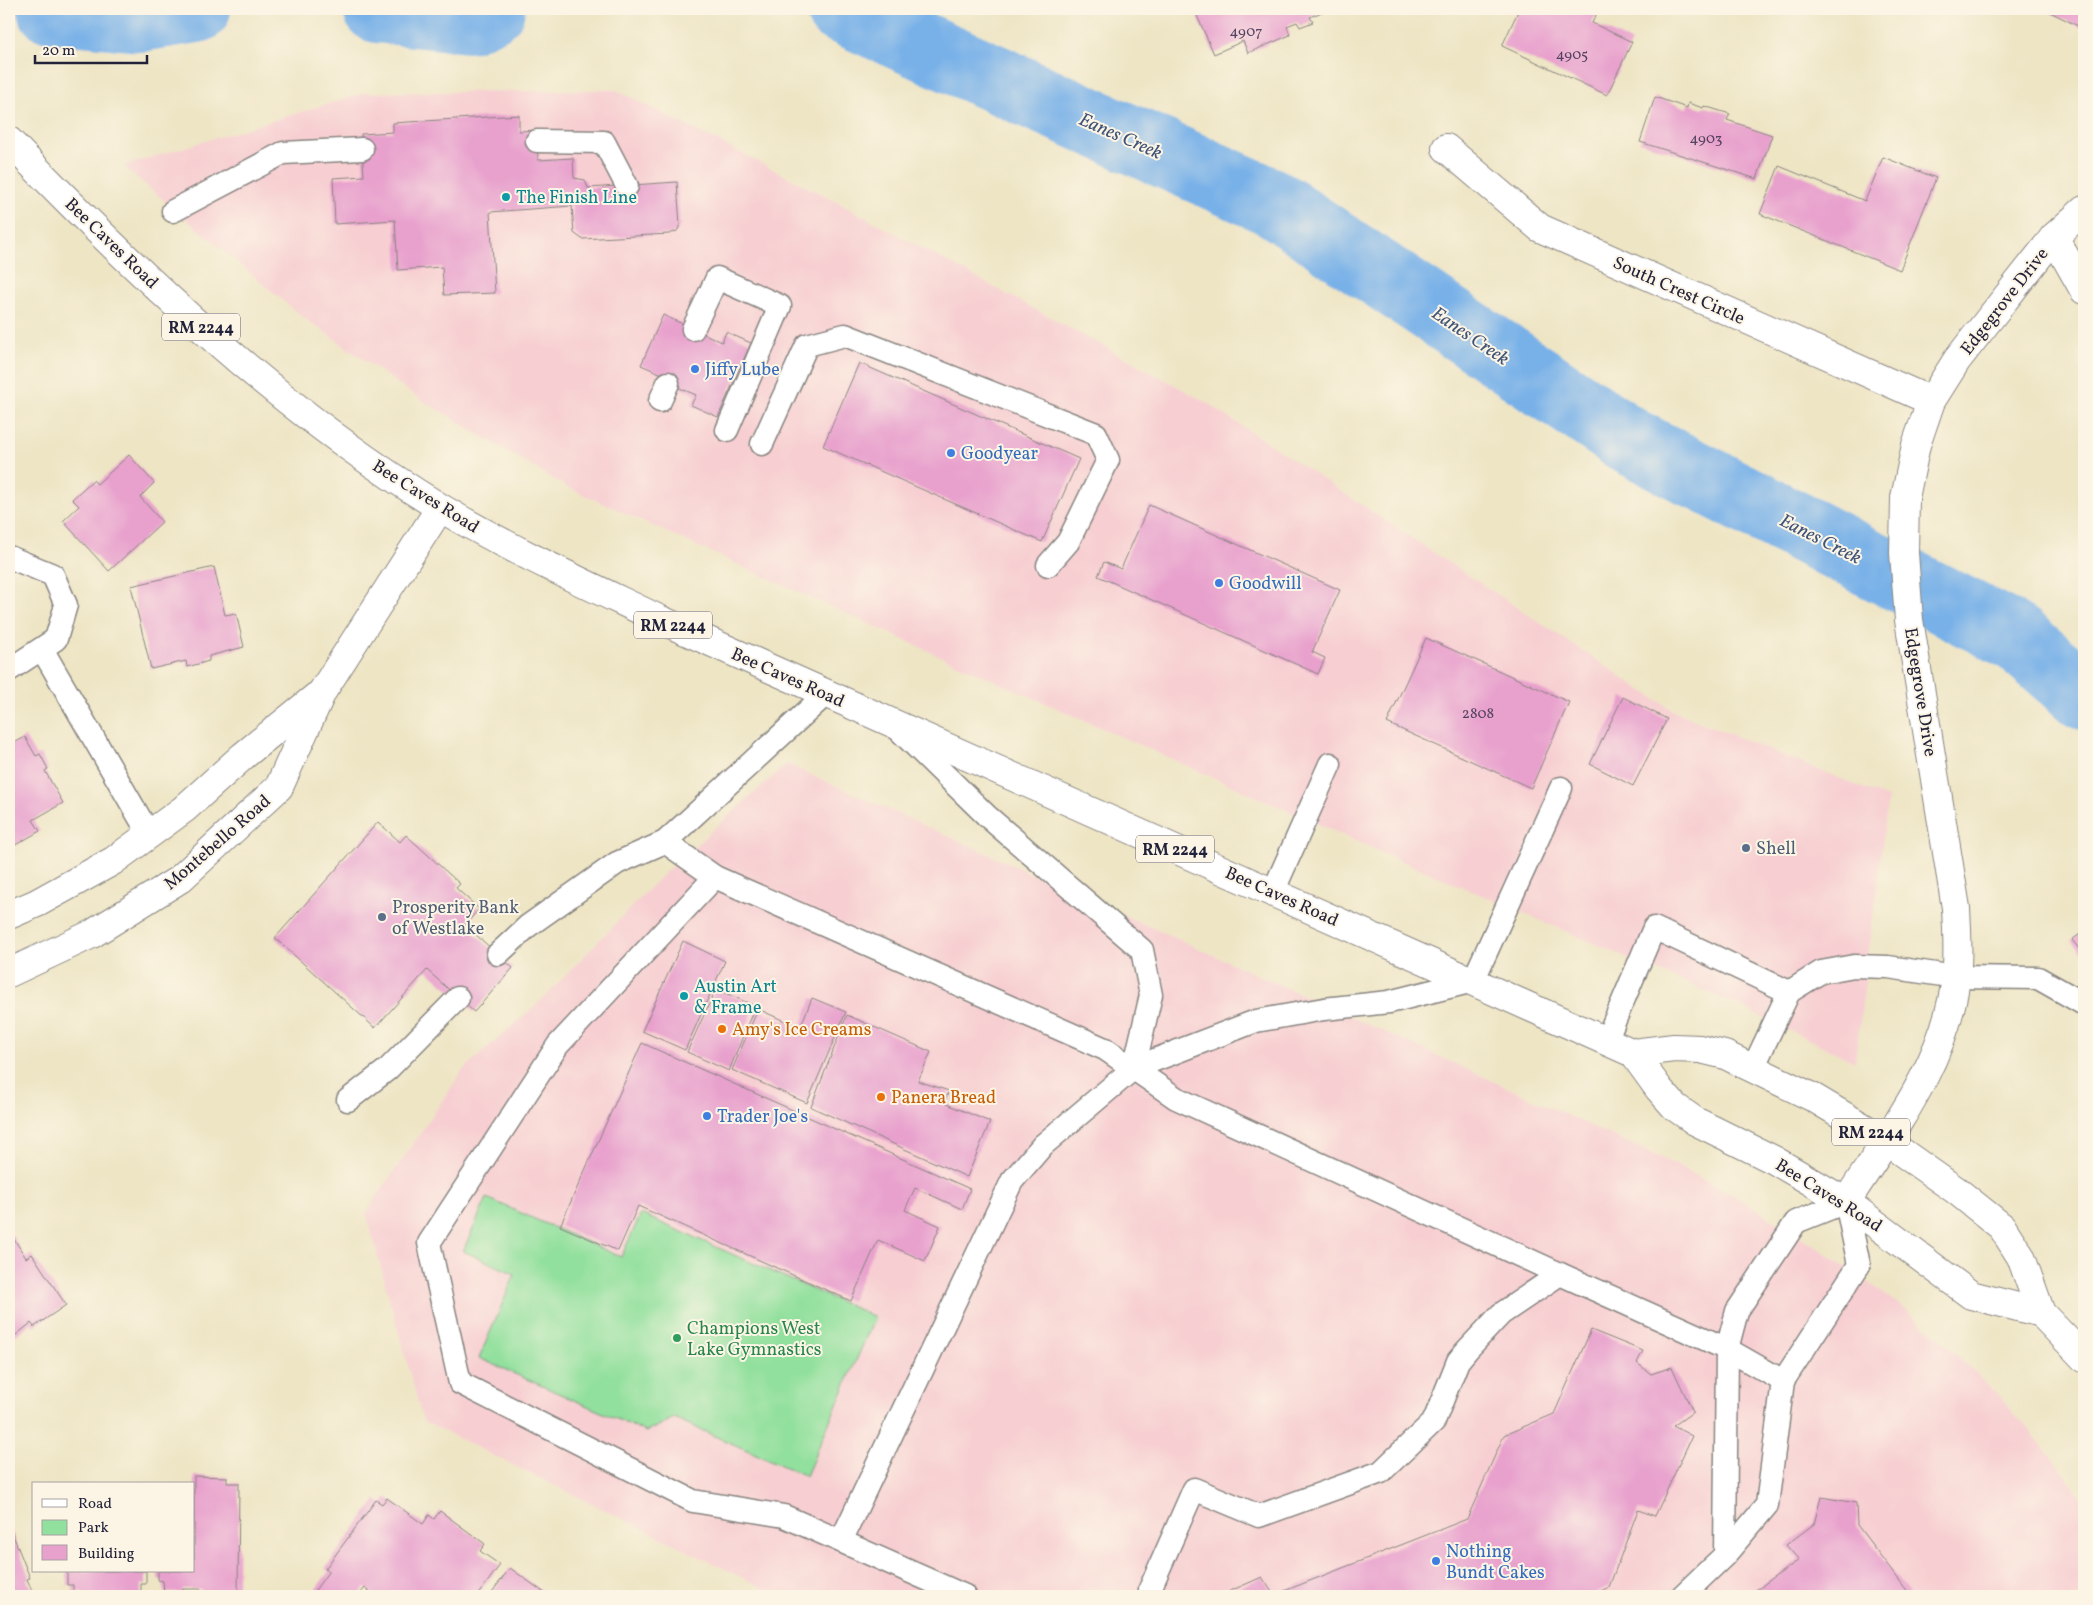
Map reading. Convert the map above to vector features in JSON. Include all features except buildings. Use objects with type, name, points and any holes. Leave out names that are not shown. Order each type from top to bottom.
[{"type":"main road","name":"Bee Caves Road","points":[[9,142],[176,304],[277,392],[347,445],[440,508],[522,552],[603,592],[826,694],[1633,1053],[1659,1089],[1675,1107],[1695,1121],[1774,1160],[1846,1202],[1971,1295],[2041,1313]]},
{"type":"main road","name":"South Crest Circle","points":[[1446,148],[1540,228],[1931,401]]},
{"type":"main road","name":"Edgegrove Drive","points":[[1846,1202],[1912,1100],[1933,1059],[1952,1003],[1956,976],[1958,943],[1956,908],[1909,620],[1904,553],[1905,498],[1916,445],[1931,401],[1957,360],[2054,237],[2084,210]]},
{"type":"main road","points":[[2054,237],[2084,290]]},
{"type":"main road","name":"Montebello Road","points":[[9,972],[92,934],[180,880],[279,787],[322,692],[440,508]]},
{"type":"main road","name":"Montebello Road","points":[[9,914],[37,903],[113,861],[184,809],[243,756],[322,692]]},
{"type":"main road","name":"RM 2244","points":[[1633,1053],[1674,1048],[1700,1049],[1725,1055],[1814,1098],[1886,1141],[1957,1191],[2002,1227],[2021,1257],[2041,1313],[2084,1358]]},
{"type":"lane","points":[[537,141],[604,142],[627,186]]},
{"type":"lane","points":[[173,210],[283,153],[362,149]]},
{"type":"lane","points":[[693,329],[717,278],[780,306],[728,430]]},
{"type":"lane","points":[[762,444],[807,345],[845,335],[1096,434],[1108,460],[1068,542],[1048,565]]},
{"type":"lane","points":[[9,557],[53,575],[66,605],[56,639],[9,670]]},
{"type":"lane","points":[[42,649],[149,834]]},
{"type":"lane","points":[[498,954],[528,926],[616,863],[665,842],[826,694]]},
{"type":"lane","points":[[892,723],[987,816],[1142,950],[1151,994],[1134,1068]]},
{"type":"lane","points":[[1273,892],[1330,764]]},
{"type":"lane","points":[[840,1541],[1012,1181],[1043,1145],[1134,1068],[1256,1021],[1324,1009],[1389,1002],[1473,981],[1561,788]]},
{"type":"lane","points":[[665,842],[715,878],[1105,1049],[1176,1098],[1727,1349],[1783,1381]]},
{"type":"lane","points":[[715,878],[558,1045],[429,1243],[460,1383],[693,1501],[784,1516],[965,1596]]},
{"type":"lane","points":[[1606,1041],[1654,928],[1789,992]]},
{"type":"lane","points":[[1753,1068],[1789,992],[1821,972],[1854,966],[1888,967],[1956,976],[2038,978],[2084,1004]]},
{"type":"lane","points":[[348,1100],[388,1069],[458,998]]},
{"type":"lane","points":[[1682,1596],[1725,1555],[1767,1505],[1783,1381],[1859,1265],[1846,1202],[1796,1222],[1737,1311],[1727,1349],[1725,1555]]},
{"type":"lane","points":[[1150,1596],[1150,1588],[1194,1489],[1259,1516],[1381,1472],[1434,1421],[1458,1361],[1467,1350],[1501,1314],[1560,1274]]},
{"type":"shaded area","points":[[616,90],[835,201],[1204,401],[1675,712],[1888,798],[1855,1062],[1733,1003],[1381,852],[955,663],[567,487],[420,399],[300,315],[123,166],[364,93]]},
{"type":"shaded area","points":[[787,764],[1425,1050],[1674,1164],[1740,1199],[1817,1247],[1894,1301],[1938,1336],[2003,1401],[2050,1454],[2084,1503],[2084,1596],[780,1596],[423,1421],[366,1213],[463,1070],[544,998],[661,876]]},
{"type":"green space","name":"Champions West Lake Gymnastics","points":[[487,1198],[621,1257],[641,1214],[875,1317],[806,1476],[674,1418],[646,1432],[479,1358],[515,1274],[463,1251]]},
{"type":"waterway","name":"Eanes Creek","points":[[51,9],[141,18],[197,9]]},
{"type":"waterway","name":"Eanes Creek","points":[[377,9],[469,19],[491,9]]},
{"type":"waterway","name":"Eanes Creek","points":[[839,9],[1274,203],[1630,441],[2017,638],[2084,696]]},
{"type":"place","name":"The Finish Line","points":[[506,197]]},
{"type":"place","name":"Jiffy Lube","points":[[695,369]]},
{"type":"place","name":"Goodyear","points":[[951,453]]},
{"type":"place","name":"Goodwill","points":[[1219,583]]},
{"type":"place","name":"Shell","points":[[1746,848]]},
{"type":"place","name":"Prosperity Bank of Westlake","points":[[382,917]]},
{"type":"place","name":"Austin Art & Frame","points":[[684,996]]},
{"type":"place","name":"Amy's Ice Creams","points":[[722,1029]]},
{"type":"place","name":"Panera Bread","points":[[881,1097]]},
{"type":"place","name":"Trader Joe's","points":[[707,1116]]},
{"type":"place","name":"Champions West Lake Gymnastics","points":[[677,1338]]},
{"type":"place","name":"Nothing Bundt Cakes","points":[[1436,1561]]}]
